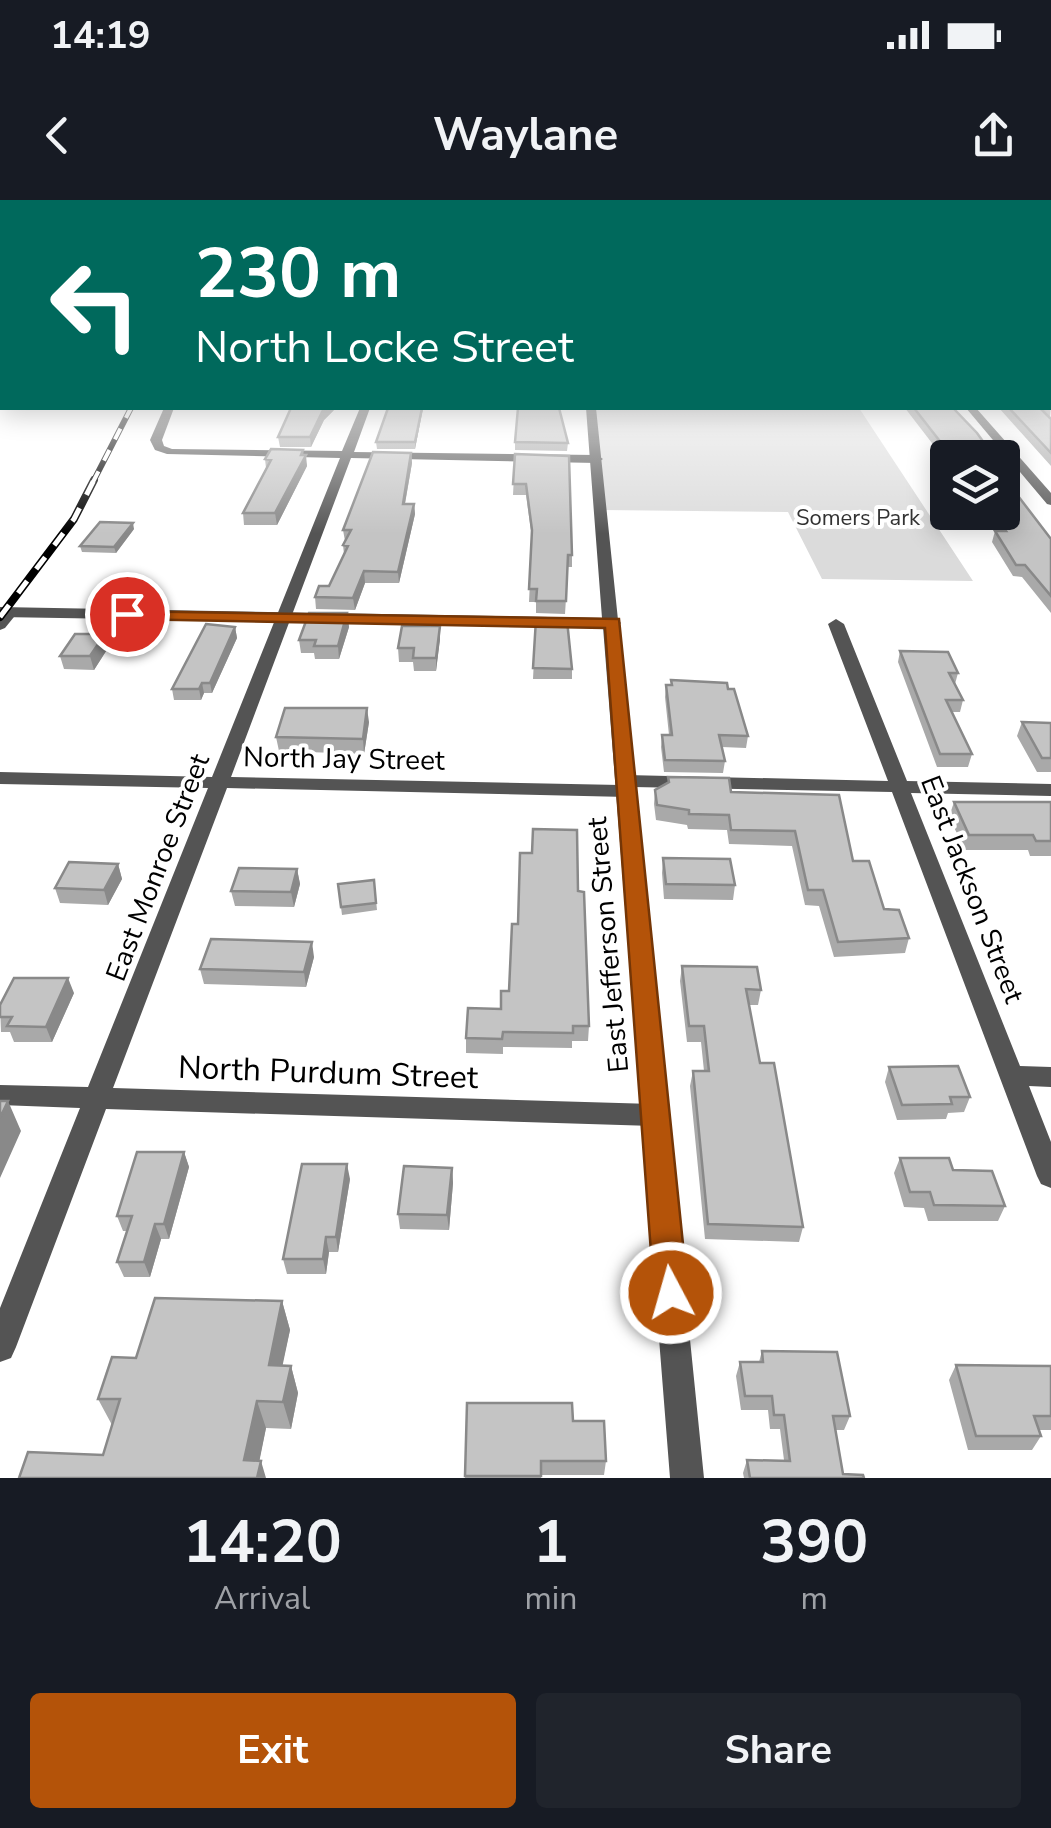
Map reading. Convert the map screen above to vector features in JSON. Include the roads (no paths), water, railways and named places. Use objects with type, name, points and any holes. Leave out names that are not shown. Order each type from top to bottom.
[{"type":"street","points":[[166,415],[156,440],[159,448],[182,453],[597,459]]},
{"type":"street","name":"East Monroe Street","points":[[0,1348],[362,415]]},
{"type":"street","name":"East Jefferson Street","points":[[592,415],[687,1478]]},
{"type":"street","points":[[976,415],[1051,501]]},
{"type":"street","points":[[3,617],[613,623]]},
{"type":"street","name":"East Jackson Street","points":[[836,624],[1051,1176]]},
{"type":"street","name":"North Jay Street","points":[[0,778],[1051,790]]},
{"type":"street","points":[[1011,1076],[1051,1077]]},
{"type":"street","name":"North Purdum Street","points":[[0,1095],[653,1115]]},
{"type":"railway","points":[[93,482],[128,415]]},
{"type":"railway","points":[[0,617],[74,519],[94,480]]},
{"type":"park label","name":"Somers Park","points":[[858,517]]}]
